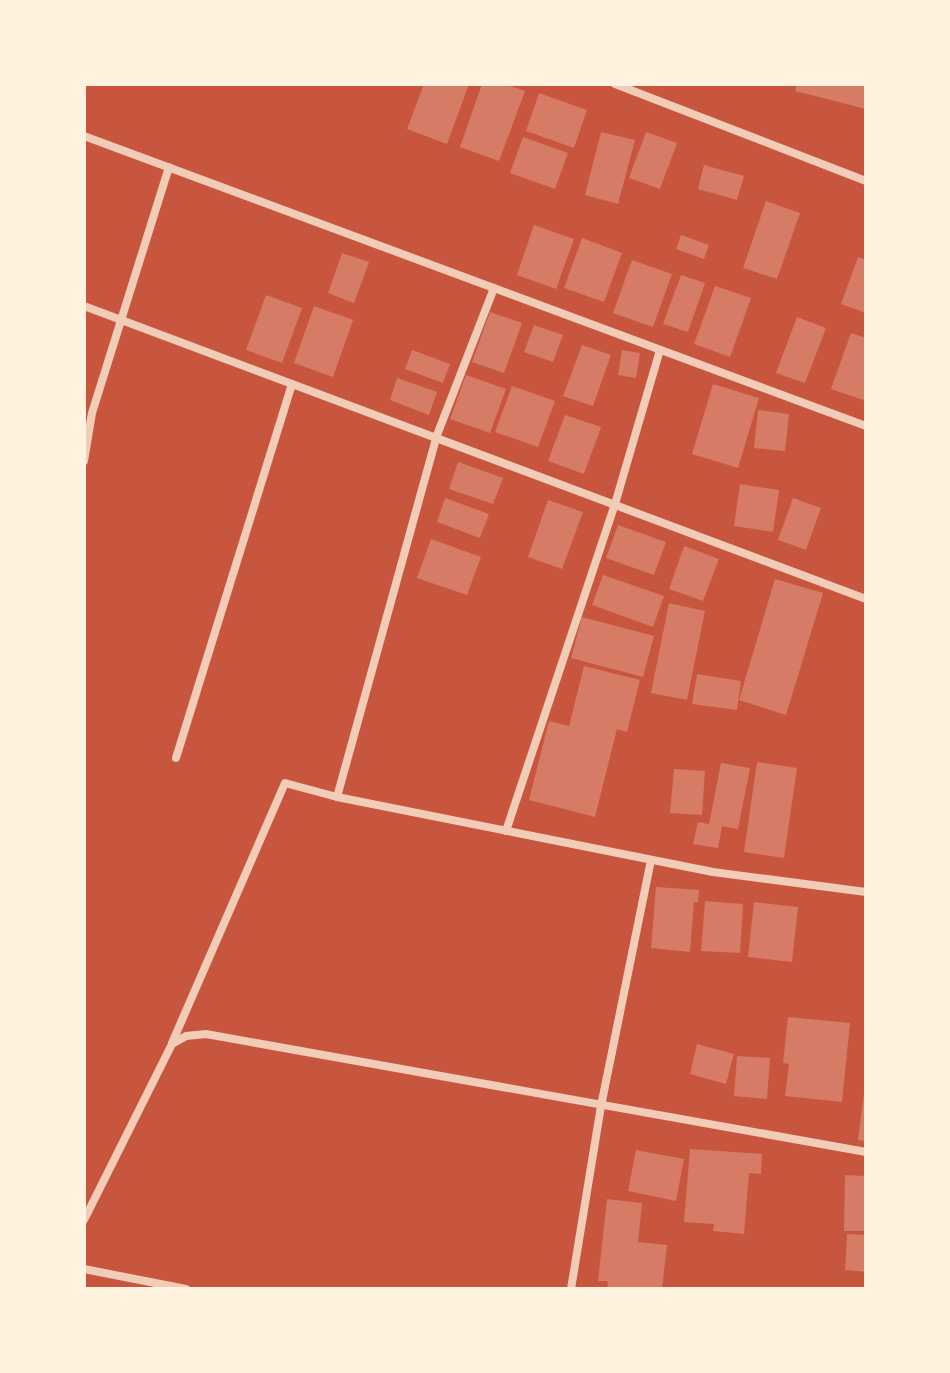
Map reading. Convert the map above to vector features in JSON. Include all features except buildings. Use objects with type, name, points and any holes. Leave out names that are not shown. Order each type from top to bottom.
[{"type":"street","points":[[615,84],[866,181]]},
{"type":"street","points":[[84,136],[866,426]]},
{"type":"street","points":[[84,461],[92,413],[169,167]]},
{"type":"street","points":[[337,797],[437,435],[494,288]]},
{"type":"street","points":[[84,306],[437,435],[866,599]]},
{"type":"street","points":[[506,831],[615,504],[660,350]]},
{"type":"street","points":[[176,758],[292,384]]},
{"type":"street","points":[[84,1220],[172,1044],[285,783],[337,797],[713,872],[866,892]]},
{"type":"street","points":[[571,1289],[601,1106],[651,860]]},
{"type":"street","points":[[172,1044],[186,1036],[206,1034],[866,1152]]},
{"type":"street","points":[[84,1269],[186,1289]]}]
